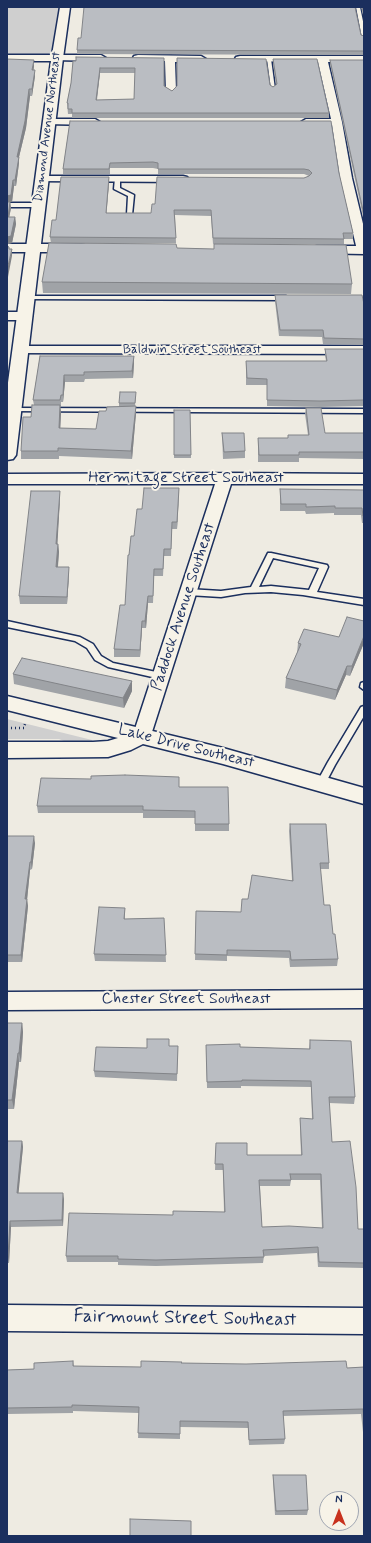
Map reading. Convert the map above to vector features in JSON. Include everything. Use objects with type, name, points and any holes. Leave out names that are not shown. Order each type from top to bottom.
[{"type":"street","name":"Diamond Avenue Northeast","points":[[7,455],[12,410],[12,374],[20,350],[25,316],[57,58],[65,7]]},
{"type":"street","points":[[7,58],[108,58]]},
{"type":"street","points":[[131,58],[208,59]]},
{"type":"street","points":[[170,59],[171,91]]},
{"type":"street","points":[[231,59],[364,59]]},
{"type":"street","points":[[301,250],[363,250],[346,178],[337,122],[322,59]]},
{"type":"street","points":[[49,122],[103,122]]},
{"type":"street","points":[[298,122],[337,122]]},
{"type":"street","points":[[42,179],[195,179]]},
{"type":"street","points":[[7,248],[94,248]]},
{"type":"street","points":[[7,316],[25,316]]},
{"type":"street","name":"Baldwin Street Southeast","points":[[20,350],[364,350]]},
{"type":"street","name":"Paddock Avenue Southeast","points":[[142,735],[225,478]]},
{"type":"street","name":"Hermitage Street Southeast","points":[[7,479],[364,479]]},
{"type":"street","name":"Lake Drive Southeast","points":[[7,703],[142,735],[364,796]]},
{"type":"street","points":[[7,750],[108,749],[123,745],[142,735]]},
{"type":"street","name":"Chester Street Southeast","points":[[7,1001],[364,999]]},
{"type":"street","name":"Fairmount Street Southeast","points":[[7,1318],[364,1321]]},
{"type":"lane","points":[[358,7],[364,38]]},
{"type":"lane","points":[[269,59],[273,89]]},
{"type":"lane","points":[[117,179],[117,189],[131,195],[130,214]]},
{"type":"lane","points":[[7,205],[39,205]]},
{"type":"lane","points":[[27,298],[296,298]]},
{"type":"lane","points":[[12,410],[364,411]]},
{"type":"lane","points":[[254,590],[271,555],[324,567],[312,593]]},
{"type":"lane","points":[[188,592],[221,594],[271,589],[312,593],[364,602]]},
{"type":"lane","points":[[7,624],[77,639],[90,646],[98,658],[111,665],[161,676]]},
{"type":"lane","points":[[321,784],[331,764],[364,709]]},
{"type":"shaded area","points":[[7,7],[65,7],[57,58],[7,58]]},
{"type":"shaded area","points":[[7,719],[92,740],[94,744],[69,743],[59,739],[7,739]]},
{"type":"building","points":[[84,7],[355,7],[361,35],[364,36],[364,51],[77,50],[78,38],[81,38]]},
{"type":"building","points":[[76,57],[164,58],[164,86],[172,91],[177,86],[177,58],[266,59],[270,85],[273,87],[277,84],[273,59],[317,59],[329,113],[72,113],[72,109],[68,109],[67,103],[73,61],[76,61]],"holes":[[[100,68],[135,68],[134,99],[96,100]]]},
{"type":"building","points":[[7,59],[34,60],[32,70],[35,70],[32,89],[29,89],[25,121],[17,157],[19,157],[15,180],[13,180],[11,195],[7,196]]},
{"type":"building","points":[[330,60],[364,60],[364,215]]},
{"type":"building","points":[[70,121],[331,121],[339,173],[353,233],[343,233],[344,239],[213,238],[211,210],[174,210],[176,238],[50,237],[52,220],[56,220],[61,177],[109,177],[106,213],[151,213],[152,204],[155,204],[157,177],[304,178],[312,173],[309,170],[304,169],[158,169],[158,163],[153,162],[110,163],[109,169],[63,169]]},
{"type":"building","points":[[7,202],[10,202],[8,217],[15,217],[11,236],[7,237]]},
{"type":"building","points":[[49,243],[176,244],[177,248],[214,249],[214,244],[346,245],[352,284],[42,282]]},
{"type":"building","points":[[7,246],[9,249],[12,249],[7,270]]},
{"type":"building","points":[[275,295],[362,295],[364,304],[364,339],[324,338],[323,330],[280,330]]},
{"type":"building","points":[[325,349],[364,349],[364,400],[267,400],[267,379],[247,378],[246,361],[327,361]]},
{"type":"building","points":[[40,356],[134,356],[132,371],[84,372],[84,375],[64,375],[63,395],[61,395],[60,400],[33,400]]},
{"type":"building","points":[[120,392],[136,392],[135,403],[119,403]]},
{"type":"building","points":[[32,405],[60,405],[59,428],[96,429],[99,411],[106,411],[107,407],[136,406],[131,451],[58,448],[58,451],[21,451],[23,417],[31,417]]},
{"type":"building","points":[[306,408],[321,408],[325,433],[364,433],[364,452],[299,452],[299,455],[259,455],[258,438],[288,438],[288,435],[309,435]]},
{"type":"building","points":[[174,410],[190,410],[191,455],[174,455]]},
{"type":"building","points":[[222,433],[244,433],[245,451],[224,452]]},
{"type":"building","points":[[144,488],[179,488],[177,522],[172,522],[171,549],[164,549],[163,569],[154,569],[153,596],[148,596],[145,621],[142,621],[140,650],[114,649],[120,605],[125,605],[128,555],[131,536],[134,536],[137,509],[142,509]]},
{"type":"building","points":[[280,489],[364,490],[364,516],[362,508],[335,508],[335,506],[306,507],[306,504],[281,504]]},
{"type":"building","points":[[31,491],[60,491],[56,544],[58,544],[56,567],[69,567],[67,597],[19,596]]},
{"type":"building","points":[[347,617],[364,621],[364,636],[352,666],[347,666],[337,690],[286,678],[301,644],[298,643],[304,629],[339,637]]},
{"type":"building","points":[[22,658],[132,681],[123,698],[13,674]]},
{"type":"building","points":[[125,775],[179,777],[179,787],[228,787],[229,824],[195,824],[195,811],[143,810],[143,806],[37,806],[41,778],[91,779],[91,776]]},
{"type":"building","points":[[290,824],[326,824],[329,863],[320,863],[324,905],[330,905],[333,934],[335,934],[338,959],[291,960],[290,951],[227,950],[227,955],[195,954],[196,911],[241,912],[242,899],[248,899],[252,875],[293,881]]},
{"type":"building","points":[[7,836],[34,836],[25,899],[27,899],[21,955],[7,955]]},
{"type":"building","points":[[99,907],[125,908],[124,919],[164,918],[166,955],[94,954]]},
{"type":"building","points":[[7,1023],[22,1023],[12,1100],[7,1100]]},
{"type":"building","points":[[147,1039],[169,1039],[169,1046],[178,1046],[177,1074],[94,1071],[96,1047],[147,1048]]},
{"type":"building","points":[[310,1040],[351,1041],[355,1097],[329,1097],[332,1142],[350,1141],[356,1187],[358,1229],[364,1229],[364,1263],[319,1262],[318,1247],[263,1250],[264,1257],[156,1260],[118,1259],[118,1256],[66,1256],[69,1213],[173,1215],[173,1211],[225,1212],[223,1164],[215,1164],[216,1143],[247,1143],[247,1155],[302,1155],[300,1118],[313,1119],[311,1081],[242,1080],[207,1082],[206,1045],[240,1044],[240,1047],[310,1049]],"holes":[[[290,1174],[321,1174],[323,1228],[289,1226],[262,1227],[259,1180],[291,1180]]]},
{"type":"building","points":[[7,1141],[22,1141],[17,1193],[63,1193],[62,1220],[10,1221],[8,1257],[7,1257]]},
{"type":"building","points":[[73,1361],[73,1366],[141,1367],[141,1361],[246,1364],[346,1361],[347,1368],[364,1367],[364,1420],[363,1409],[283,1411],[285,1439],[249,1440],[248,1422],[180,1421],[180,1434],[138,1433],[139,1407],[72,1405],[72,1407],[7,1408],[7,1370],[34,1369],[34,1363]]},
{"type":"building","points":[[273,1475],[306,1475],[308,1510],[276,1511]]},
{"type":"building","points":[[130,1519],[191,1521],[191,1536],[130,1536]]}]
